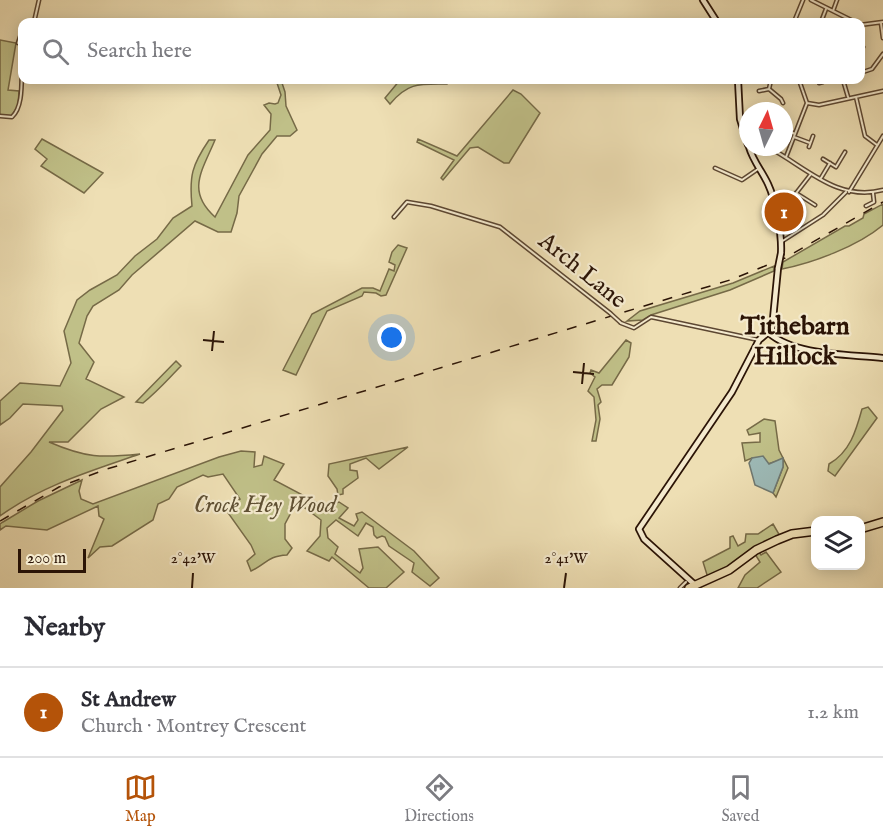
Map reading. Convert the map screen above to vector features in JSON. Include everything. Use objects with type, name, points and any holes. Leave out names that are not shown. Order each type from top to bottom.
[{"type":"highway","points":[[865,528],[883,522]]},
{"type":"highway","points":[[687,584],[729,570],[756,550],[777,540],[792,534],[811,532]]},
{"type":"street","points":[[35,18],[39,0]]},
{"type":"street","points":[[703,0],[714,18]]},
{"type":"street","points":[[796,18],[803,0]]},
{"type":"street","points":[[810,0],[846,18]]},
{"type":"street","points":[[833,12],[837,0]]},
{"type":"street","points":[[823,18],[826,9]]},
{"type":"street","points":[[865,24],[882,22],[883,38]]},
{"type":"street","points":[[865,72],[872,69],[883,54]]},
{"type":"street","points":[[0,116],[12,117],[16,114],[19,107],[21,84]]},
{"type":"street","points":[[739,84],[740,102]]},
{"type":"street","points":[[770,89],[771,84]]},
{"type":"street","points":[[800,84],[807,103],[786,157],[811,174],[848,192],[872,193],[883,190]]},
{"type":"street","points":[[844,84],[848,98]]},
{"type":"street","points":[[759,90],[770,89],[783,98],[783,102]]},
{"type":"street","points":[[807,103],[819,105],[883,91]]},
{"type":"street","points":[[856,97],[865,136],[877,145]]},
{"type":"street","points":[[795,135],[810,143]]},
{"type":"street","points":[[809,147],[813,136]]},
{"type":"street","points":[[782,242],[824,215],[848,192],[883,136]]},
{"type":"street","points":[[823,159],[836,167],[845,155]]},
{"type":"street","points":[[680,588],[687,584],[644,539],[639,529],[732,392],[759,340],[772,329],[782,242],[769,186],[752,156]]},
{"type":"street","points":[[820,179],[830,163]]},
{"type":"street","points":[[714,168],[742,180],[758,169]]},
{"type":"street","points":[[775,210],[791,205],[796,193],[811,174]]},
{"type":"street","points":[[796,193],[810,204],[815,205]]},
{"type":"street","points":[[867,205],[874,202],[872,193]]},
{"type":"street","name":"Arch Lane","points":[[394,217],[407,202],[431,206],[500,227],[621,323],[634,328],[651,317],[759,340]]},
{"type":"street","points":[[769,333],[785,343],[808,350],[883,358]]},
{"type":"green space","points":[[0,40],[16,43],[8,90],[19,91],[18,107],[11,116],[0,115]]},
{"type":"green space","points":[[277,84],[282,84],[286,106],[297,130],[290,136],[277,136],[262,154],[239,196],[231,232],[218,232],[195,221],[132,275],[119,290],[93,306],[87,316],[79,343],[94,362],[86,379],[124,397],[101,409],[68,442],[49,442],[94,456],[140,454],[50,487],[0,516],[0,487],[31,452],[63,410],[62,406],[23,404],[0,425],[0,401],[20,383],[60,386],[71,363],[64,331],[77,300],[117,275],[135,256],[157,239],[173,218],[192,206],[193,171],[209,140],[215,140],[199,180],[199,189],[206,207],[215,217],[248,155],[270,130],[271,114],[264,105],[278,103],[281,95]]},
{"type":"green space","points":[[397,84],[447,84],[409,88],[390,104],[385,98]]},
{"type":"green space","points":[[513,90],[521,94],[540,113],[509,163],[504,163],[478,147],[470,148],[443,180],[441,178],[454,160],[417,142],[418,139],[457,156]]},
{"type":"green space","points":[[42,139],[103,173],[84,193],[41,166],[47,159],[35,149]]},
{"type":"green space","points":[[883,204],[883,225],[873,233],[835,253],[782,269],[783,262],[863,218],[864,214]]},
{"type":"green space","points":[[398,245],[407,248],[386,295],[364,292],[362,296],[327,311],[296,375],[283,370],[312,314],[362,288],[373,288],[380,291],[389,269],[394,271],[395,265],[389,262],[392,252]]},
{"type":"green space","points":[[774,266],[774,271],[730,290],[651,315],[643,320],[627,321],[640,311],[733,283]]},
{"type":"green space","points":[[626,340],[631,343],[629,357],[612,385],[602,385],[597,389],[601,402],[598,405],[600,419],[596,441],[592,441],[596,420],[594,397],[588,391],[595,377],[590,373],[591,370],[599,373]]},
{"type":"green space","points":[[176,361],[181,366],[143,403],[136,402]]},
{"type":"green space","points":[[868,407],[877,418],[835,476],[828,471],[829,464],[847,447],[862,409]]},
{"type":"green space","points":[[764,419],[775,421],[779,450],[788,468],[776,497],[773,493],[783,467],[783,459],[768,464],[752,458],[745,461],[742,443],[760,442],[760,433],[749,435],[747,430]]},
{"type":"green space","points":[[408,447],[379,469],[366,458],[350,464],[350,470],[357,471],[358,478],[343,489],[343,494],[338,495],[337,489],[328,476],[329,464]]},
{"type":"green space","name":"Crock Hey Wood","points":[[241,451],[255,452],[254,467],[262,465],[264,456],[284,464],[274,480],[325,507],[339,502],[348,508],[339,518],[354,526],[358,520],[356,514],[362,512],[414,551],[439,578],[430,586],[412,572],[414,563],[389,546],[385,537],[377,538],[373,527],[366,523],[358,536],[336,520],[327,528],[328,538],[338,547],[335,554],[360,573],[363,568],[359,549],[378,547],[404,572],[386,588],[369,588],[332,557],[329,561],[307,551],[320,536],[321,520],[305,508],[294,507],[285,524],[285,539],[292,548],[287,555],[271,559],[251,571],[247,561],[255,554],[226,510],[240,499],[223,474],[208,477],[203,475],[177,487],[169,499],[158,504],[153,520],[112,546],[100,547],[88,558],[104,519],[99,516],[98,506],[47,530],[6,526],[0,530],[0,524],[3,522],[38,501],[82,480],[79,491],[81,499],[93,504]]},
{"type":"green space","points":[[773,524],[780,536],[708,578],[703,562],[730,548],[730,537],[733,536],[738,546],[745,542],[746,534],[758,534]]},
{"type":"green space","points":[[758,551],[761,555],[766,552],[781,572],[757,588],[738,588],[745,575],[760,562],[755,554]]},
{"type":"water","points":[[763,456],[769,464],[783,458],[783,467],[773,493],[755,485],[749,463],[752,458]]},
{"type":"railway","points":[[0,521],[59,487],[107,469],[730,280],[785,258],[883,202]]},
{"type":"place","name":"St Andrew","points":[[784,212]]},
{"type":"district","name":"Tithebarn Hillock","points":[[795,341]]}]
